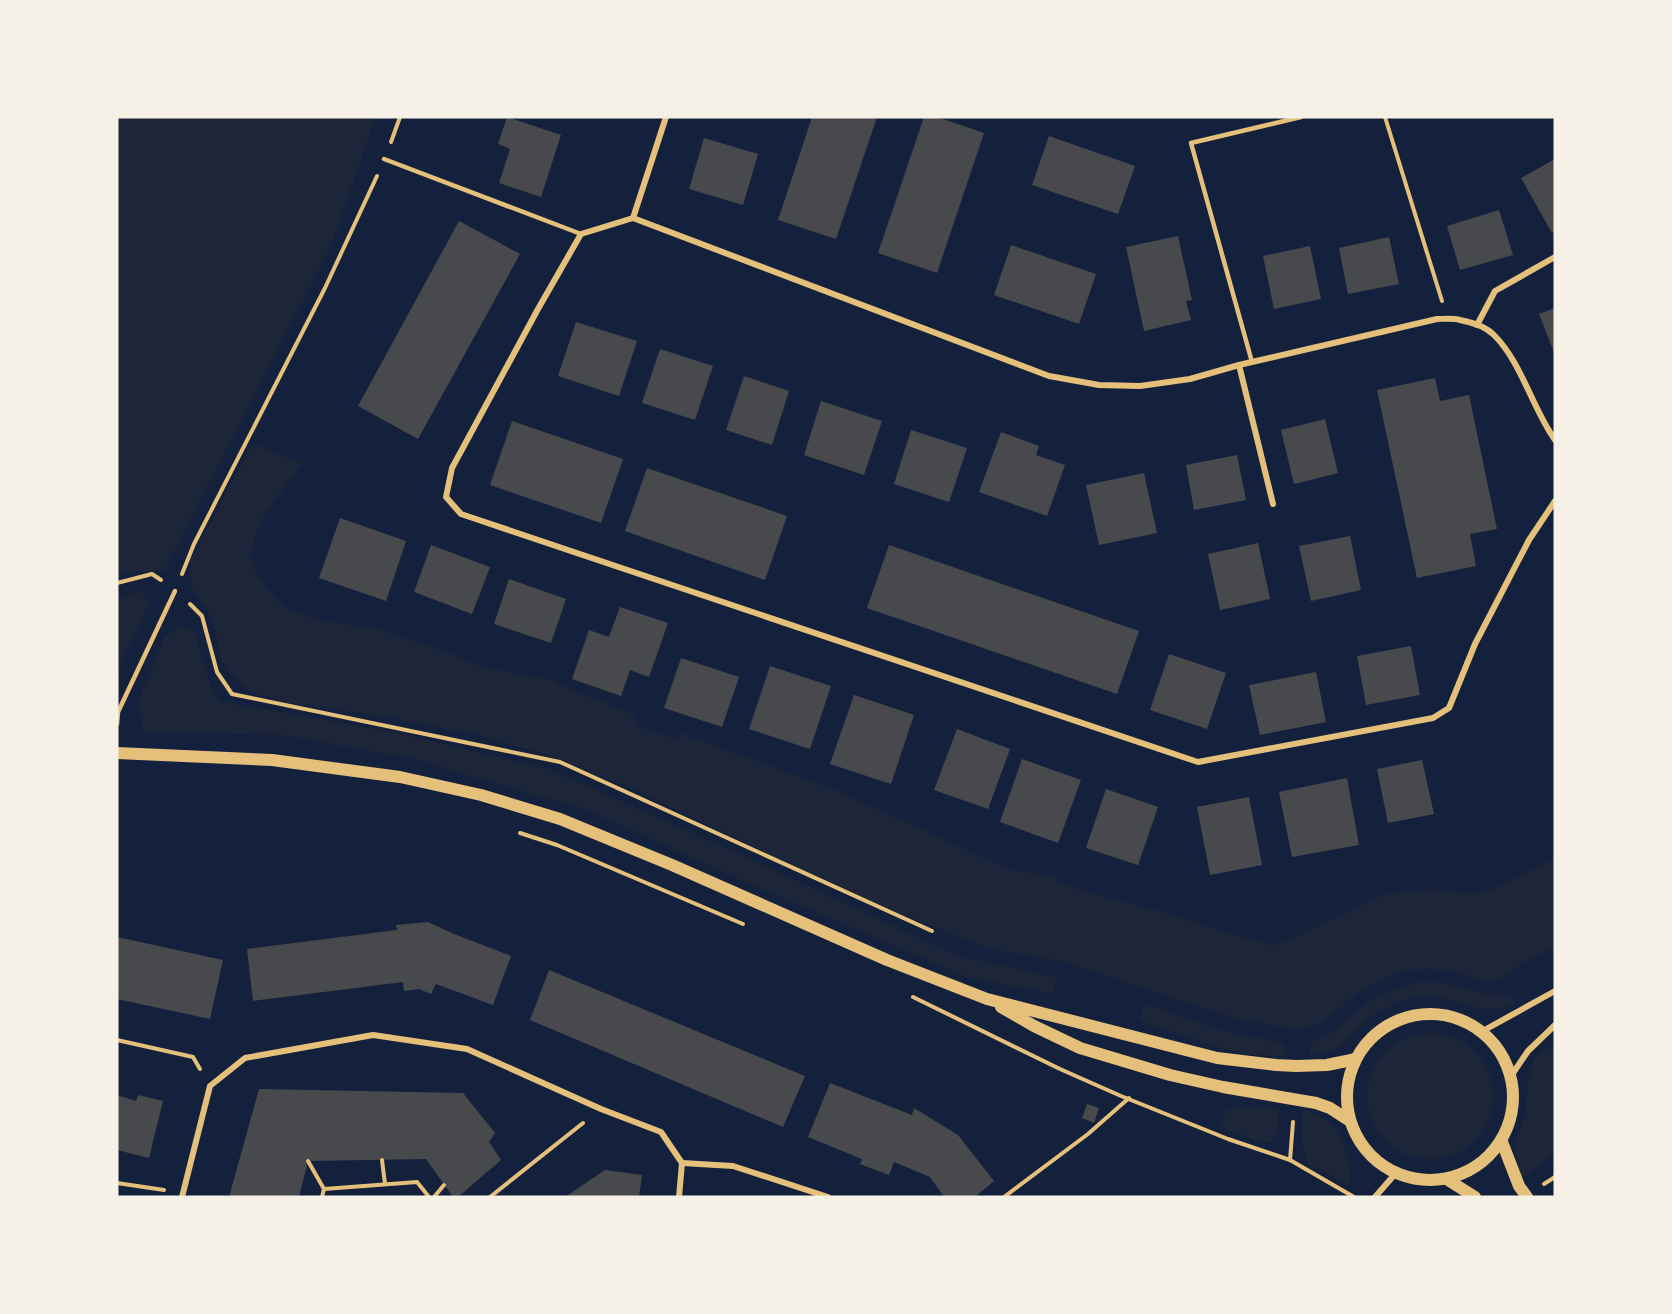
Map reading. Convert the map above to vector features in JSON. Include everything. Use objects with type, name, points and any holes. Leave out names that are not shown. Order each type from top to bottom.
[{"type":"main road","points":[[117,753],[272,760],[400,777],[481,795],[570,824],[672,865],[887,960],[987,999],[1217,1058],[1296,1066],[1327,1065],[1356,1059]]},
{"type":"main road","points":[[987,999],[1034,1026],[1080,1048],[1170,1075],[1316,1103],[1330,1108],[1350,1121]]},
{"type":"main road","points":[[1440,1014],[1464,1021],[1481,1032],[1497,1046],[1506,1060],[1511,1076],[1513,1109],[1502,1142],[1479,1166],[1448,1180],[1422,1180],[1396,1173],[1380,1164],[1367,1152],[1357,1137],[1350,1121],[1347,1100],[1349,1079],[1356,1059],[1370,1039],[1391,1024],[1414,1015],[1440,1014]]},
{"type":"main road","points":[[1502,1142],[1519,1186],[1527,1197]]},
{"type":"main road","points":[[1448,1180],[1475,1197]]},
{"type":"street","points":[[633,218],[666,117]]},
{"type":"street","points":[[1555,440],[1507,350],[1492,333],[1458,319],[1437,319],[1239,364],[1190,379],[1140,386],[1099,385],[1049,376],[633,218],[581,234],[452,468],[446,497],[461,513],[1198,762],[1433,718],[1449,708],[1475,644],[1529,540],[1555,501]]},
{"type":"street","points":[[1477,325],[1495,291],[1555,257]]},
{"type":"street","points":[[1239,364],[1273,504]]},
{"type":"street","points":[[1481,1032],[1555,991]]},
{"type":"street","points":[[1511,1076],[1528,1051],[1555,1025]]},
{"type":"street","points":[[183,1195],[210,1086],[245,1058],[373,1035],[467,1049],[601,1109],[661,1132],[682,1163],[679,1197]]},
{"type":"street","points":[[682,1163],[733,1166],[828,1197]]},
{"type":"street","points":[[1375,1197],[1396,1173]]},
{"type":"lane","points":[[1252,362],[1191,143],[1301,117]]},
{"type":"lane","points":[[384,159],[581,234]]},
{"type":"lane","points":[[117,724],[118,712],[176,591]]},
{"type":"path","points":[[176,591],[195,544],[325,288],[384,159],[400,117]]},
{"type":"path","points":[[1385,117],[1448,319]]},
{"type":"path","points":[[117,583],[152,574],[176,591],[202,616],[217,672],[232,694],[560,762],[932,931]]},
{"type":"path","points":[[512,831],[557,845],[753,928]]},
{"type":"path","points":[[910,996],[1060,1069],[1228,1139],[1290,1160],[1354,1197]]},
{"type":"path","points":[[117,1040],[193,1057],[210,1086]]},
{"type":"path","points":[[1004,1197],[1088,1134],[1129,1098]]},
{"type":"path","points":[[490,1197],[601,1109]]},
{"type":"path","points":[[382,1160],[385,1184]]},
{"type":"path","points":[[308,1161],[324,1189],[322,1197]]},
{"type":"path","points":[[324,1189],[417,1182],[429,1197]]},
{"type":"path","points":[[117,1183],[183,1195]]},
{"type":"path","points":[[434,1197],[444,1185]]},
{"type":"shaded area","points":[[117,117],[375,117],[332,244],[164,571],[117,573]]},
{"type":"shaded area","points":[[258,445],[302,464],[264,515],[256,534],[251,556],[256,573],[276,599],[289,609],[309,617],[334,623],[370,627],[489,668],[554,680],[561,685],[636,715],[635,725],[677,740],[681,733],[836,790],[1011,870],[1055,876],[1057,883],[1166,913],[1269,945],[1281,944],[1382,895],[1434,889],[1466,893],[1489,891],[1555,858],[1555,946],[1496,980],[1486,981],[1447,970],[1406,970],[1359,992],[1318,1025],[1296,1029],[1247,1021],[1064,962],[987,948],[899,913],[634,790],[542,753],[473,734],[386,717],[284,702],[262,696],[247,690],[229,672],[222,661],[211,616],[193,590],[190,576],[191,560],[251,446]]},
{"type":"shaded area","points":[[139,591],[150,601],[117,673],[117,599]]},
{"type":"shaded area","points":[[180,625],[196,634],[210,686],[219,701],[403,734],[549,769],[958,956],[1057,978],[1053,994],[966,977],[719,870],[590,811],[410,758],[283,735],[143,732],[138,702],[165,637]]},
{"type":"shaded area","points":[[1424,982],[1444,983],[1486,994],[1501,993],[1508,995],[1515,1003],[1502,1008],[1479,1009],[1453,1000],[1425,997],[1409,999],[1371,1016],[1344,1043],[1333,1050],[1309,1056],[1312,1045],[1317,1039],[1334,1031],[1371,1000],[1396,989]]},
{"type":"shaded area","points":[[1145,1003],[1219,1030],[1287,1044],[1284,1057],[1246,1054],[1139,1020]]},
{"type":"shaded area","points":[[1430,1033],[1454,1038],[1474,1052],[1488,1072],[1493,1096],[1488,1120],[1474,1140],[1454,1154],[1430,1159],[1406,1154],[1386,1140],[1372,1120],[1367,1096],[1372,1072],[1386,1052],[1406,1038]]},
{"type":"shaded area","points":[[1548,1046],[1555,1057],[1555,1148],[1548,1158],[1524,1177],[1521,1176],[1518,1162],[1516,1139],[1524,1116],[1531,1067],[1540,1051]]},
{"type":"shaded area","points":[[1249,1107],[1278,1108],[1278,1131],[1272,1142],[1261,1142],[1223,1129],[1220,1125],[1226,1110]]},
{"type":"shaded area","points":[[1305,1110],[1318,1115],[1335,1128],[1349,1161],[1350,1185],[1310,1165],[1302,1140],[1302,1112]]},
{"type":"building","points":[[507,117],[561,135],[541,197],[499,183],[510,149],[498,144]]},
{"type":"building","points":[[812,117],[877,117],[836,239],[778,220]]},
{"type":"building","points":[[924,117],[937,117],[984,133],[937,273],[878,253]]},
{"type":"building","points":[[1049,136],[1135,166],[1118,214],[1032,185]]},
{"type":"building","points":[[704,138],[758,154],[743,205],[689,189]]},
{"type":"building","points":[[1555,159],[1555,231],[1552,233],[1521,178]]},
{"type":"building","points":[[1499,210],[1513,255],[1460,270],[1447,226]]},
{"type":"building","points":[[459,221],[520,254],[418,439],[358,406]]},
{"type":"building","points":[[1178,236],[1192,300],[1186,301],[1191,320],[1144,331],[1126,247]]},
{"type":"building","points":[[1389,237],[1399,284],[1348,294],[1339,248]]},
{"type":"building","points":[[1011,245],[1096,274],[1079,324],[994,295]]},
{"type":"building","points":[[1310,246],[1321,299],[1274,309],[1263,256]]},
{"type":"building","points":[[1555,308],[1555,355],[1539,314]]},
{"type":"building","points":[[576,322],[637,341],[619,396],[558,376]]},
{"type":"building","points":[[660,349],[713,366],[695,420],[642,403]]},
{"type":"building","points":[[744,376],[789,391],[772,445],[726,430]]},
{"type":"building","points":[[1435,378],[1440,401],[1469,395],[1497,529],[1470,534],[1476,566],[1417,578],[1377,390]]},
{"type":"building","points":[[821,401],[882,421],[864,475],[804,455]]},
{"type":"building","points":[[1325,419],[1338,473],[1294,484],[1281,430]]},
{"type":"building","points":[[512,421],[623,459],[601,523],[490,485]]},
{"type":"building","points":[[911,430],[967,448],[949,502],[894,484]]},
{"type":"building","points":[[1001,432],[1039,446],[1036,455],[1065,465],[1047,516],[979,492]]},
{"type":"building","points":[[1237,455],[1246,500],[1194,510],[1186,465]]},
{"type":"building","points":[[647,468],[787,516],[765,580],[625,531]]},
{"type":"building","points":[[1144,473],[1157,533],[1099,545],[1086,485]]},
{"type":"building","points":[[340,518],[406,541],[386,601],[319,578]]},
{"type":"building","points":[[1350,536],[1361,590],[1311,601],[1299,546]]},
{"type":"building","points":[[1258,543],[1270,599],[1220,610],[1208,554]]},
{"type":"building","points":[[431,545],[490,567],[472,614],[414,592]]},
{"type":"building","points":[[889,545],[1139,631],[1117,694],[867,608]]},
{"type":"building","points":[[509,579],[566,599],[551,643],[494,624]]},
{"type":"building","points":[[620,607],[668,623],[649,677],[630,670],[621,696],[572,679],[589,630],[609,637]]},
{"type":"building","points":[[1411,646],[1420,695],[1366,705],[1357,656]]},
{"type":"building","points":[[1169,654],[1226,673],[1207,729],[1150,710]]},
{"type":"building","points":[[681,658],[739,677],[722,727],[664,708]]},
{"type":"building","points":[[770,666],[831,686],[810,749],[749,729]]},
{"type":"building","points":[[1316,672],[1326,722],[1260,735],[1249,685]]},
{"type":"building","points":[[854,695],[914,715],[891,784],[830,764]]},
{"type":"building","points":[[957,729],[1010,749],[988,809],[934,790]]},
{"type":"building","points":[[1022,759],[1081,780],[1058,843],[1000,822]]},
{"type":"building","points":[[1422,760],[1434,814],[1388,823],[1377,769]]},
{"type":"building","points":[[1347,778],[1359,845],[1292,857],[1279,792]]},
{"type":"building","points":[[1106,789],[1158,807],[1138,865],[1086,848]]},
{"type":"building","points":[[1249,797],[1262,865],[1210,875],[1197,807]]},
{"type":"building","points":[[428,922],[511,956],[493,1005],[436,984],[431,994],[419,989],[404,991],[403,982],[253,1001],[247,949],[397,930],[396,925]]},
{"type":"building","points":[[117,937],[223,960],[210,1019],[117,999]]},
{"type":"building","points":[[549,970],[805,1076],[783,1127],[530,1020]]},
{"type":"building","points":[[830,1083],[912,1115],[914,1108],[958,1135],[994,1181],[975,1197],[944,1197],[930,1177],[894,1162],[889,1175],[860,1164],[862,1159],[808,1137]]},
{"type":"building","points":[[259,1089],[463,1093],[495,1133],[489,1142],[501,1160],[458,1197],[453,1197],[426,1159],[308,1161],[299,1197],[229,1197]]},
{"type":"building","points":[[117,1095],[136,1101],[138,1095],[163,1101],[149,1158],[117,1150]]},
{"type":"building","points":[[1087,1104],[1099,1108],[1094,1123],[1082,1118]]},
{"type":"building","points":[[605,1170],[642,1175],[639,1197],[565,1197]]}]
